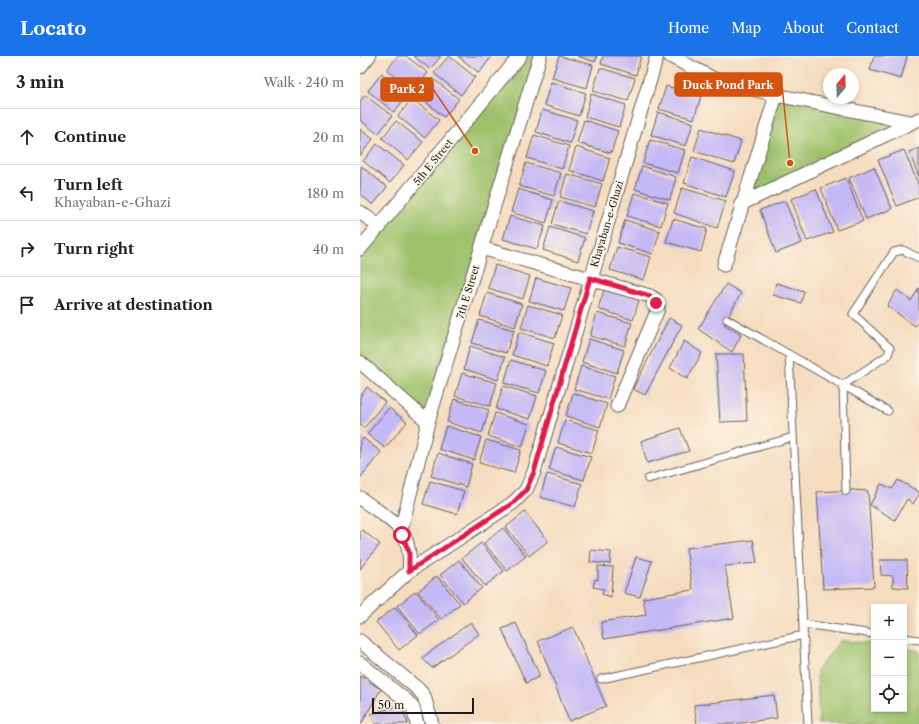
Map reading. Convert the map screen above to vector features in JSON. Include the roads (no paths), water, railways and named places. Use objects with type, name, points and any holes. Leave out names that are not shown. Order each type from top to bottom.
[{"type":"street","points":[[360,67],[369,56]]},
{"type":"street","name":"5th E Street","points":[[360,249],[380,227],[520,56]]},
{"type":"street","name":"7th E Street","points":[[401,530],[428,422],[540,56]]},
{"type":"street","name":"Khayaban-e-Ghazi","points":[[360,616],[409,571],[513,503],[526,490],[534,472],[590,278],[658,56]]},
{"type":"street","points":[[670,56],[714,79],[776,95],[914,120]]},
{"type":"street","points":[[724,265],[741,204],[776,95]]},
{"type":"street","points":[[741,204],[914,120]]},
{"type":"street","points":[[360,212],[380,227]]},
{"type":"street","points":[[481,248],[650,296],[656,303],[658,309],[617,406]]},
{"type":"street","points":[[360,362],[428,422]]},
{"type":"street","points":[[360,498],[401,530],[409,552],[409,571]]},
{"type":"street","points":[[360,641],[421,692],[432,724]]},
{"type":"street","points":[[360,663],[407,701],[413,708],[417,724]]},
{"type":"lane","points":[[843,385],[888,355],[890,348],[853,314],[894,252],[902,250],[919,258]]},
{"type":"lane","points":[[727,319],[888,411]]},
{"type":"lane","points":[[789,354],[808,724]]},
{"type":"lane","points":[[843,385],[846,491]]},
{"type":"lane","points":[[648,479],[793,437]]},
{"type":"lane","points":[[803,624],[871,634]]},
{"type":"lane","points":[[601,679],[804,635]]},
{"type":"lane","points":[[907,638],[919,640]]},
{"type":"place","name":"Park 2","points":[[475,151]]},
{"type":"place","name":"Duck Pond Park","points":[[790,163]]}]
